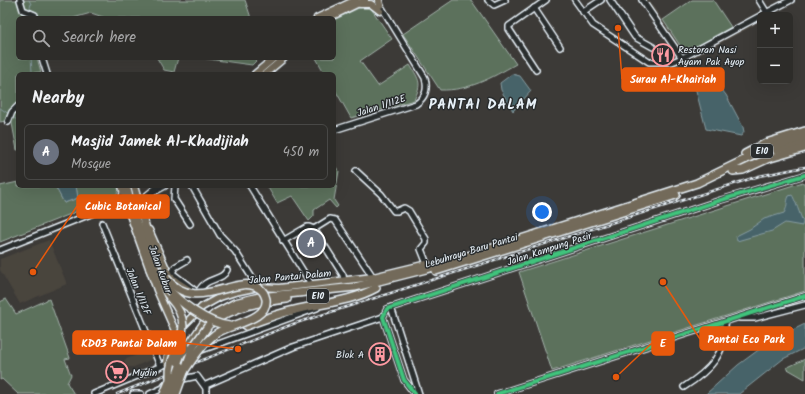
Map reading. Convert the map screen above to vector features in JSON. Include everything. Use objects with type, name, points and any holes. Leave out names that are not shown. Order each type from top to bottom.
[{"type":"highway","points":[[732,169],[742,156],[766,143],[805,131]]},
{"type":"highway","name":"Lebuhraya Baru Pantai","points":[[164,394],[181,354],[206,325],[225,308],[259,297],[356,287],[375,283],[479,253],[689,186],[768,154],[805,137]]},
{"type":"highway","name":"Lebuhraya Baru Pantai","points":[[794,142],[805,142]]},
{"type":"highway","points":[[732,169],[743,170],[767,159],[805,148]]},
{"type":"highway","name":"Lebuhraya Baru Pantai","points":[[176,394],[193,347],[206,325],[227,312],[260,302],[358,292],[376,288],[467,262],[699,187],[732,169]]},
{"type":"highway","points":[[124,188],[132,211],[151,245]]},
{"type":"highway","points":[[130,188],[135,206],[165,282],[179,301],[202,315],[225,326],[241,327],[308,306],[337,302],[366,293],[376,288]]},
{"type":"highway","points":[[140,209],[151,245]]},
{"type":"highway","points":[[128,210],[151,245]]},
{"type":"highway","points":[[427,264],[479,253]]},
{"type":"highway","points":[[150,269],[180,310],[183,322],[179,347],[170,371],[170,378]]},
{"type":"highway","points":[[165,282],[192,294],[207,293],[245,285],[254,286],[262,290],[266,299],[264,310],[259,315],[222,330],[213,336],[201,347],[183,373]]},
{"type":"highway","name":"Lebuhraya Baru Pantai","points":[[170,394],[187,348]]},
{"type":"main road","points":[[322,16],[365,0]]},
{"type":"main road","points":[[332,16],[357,2],[379,4]]},
{"type":"main road","points":[[257,72],[272,60]]},
{"type":"main road","points":[[267,72],[282,60]]},
{"type":"main road","name":"Jalan Kubur","points":[[124,188],[128,210],[176,333]]},
{"type":"main road","points":[[135,188],[140,209]]},
{"type":"main road","points":[[151,245],[172,278],[184,287],[200,293],[220,297]]},
{"type":"main road","name":"Jalan Pantai Dalam","points":[[167,363],[169,349],[176,333],[194,314],[207,304],[220,297],[258,287],[311,284],[373,277],[427,264]]},
{"type":"main road","points":[[200,293],[206,298],[207,304]]},
{"type":"street","points":[[20,0],[21,7],[33,16]]},
{"type":"street","points":[[374,0],[379,4]]},
{"type":"street","points":[[488,0],[494,5],[505,0]]},
{"type":"street","points":[[536,70],[509,29],[510,24],[546,0]]},
{"type":"street","points":[[575,0],[583,12],[600,31],[649,62],[664,63],[682,58],[757,18]]},
{"type":"street","points":[[583,12],[601,0]]},
{"type":"street","points":[[610,0],[635,37],[653,47]]},
{"type":"street","points":[[642,0],[682,58]]},
{"type":"street","points":[[759,0],[762,12]]},
{"type":"street","points":[[769,12],[791,0]]},
{"type":"street","name":"Jalan 1/112E","points":[[336,129],[416,104],[422,98],[427,89],[425,78],[379,4]]},
{"type":"street","points":[[534,8],[560,47]]},
{"type":"street","points":[[43,60],[46,72]]},
{"type":"street","points":[[8,122],[12,112],[16,108]]},
{"type":"street","points":[[356,171],[381,194],[394,210],[397,212],[404,208],[408,211],[426,240],[421,249],[427,264]]},
{"type":"street","name":"Jalan Kampung Pasir","points":[[205,387],[293,347],[382,317],[385,310],[392,307],[728,198],[805,175]]},
{"type":"street","points":[[0,250],[116,204],[122,199],[124,188]]},
{"type":"street","points":[[140,209],[146,196],[156,188]]},
{"type":"street","points":[[146,196],[161,188]]},
{"type":"street","points":[[175,188],[174,199],[190,224]]},
{"type":"street","points":[[193,188],[220,235],[236,251],[258,287]]},
{"type":"street","points":[[251,188],[311,284]]},
{"type":"street","points":[[116,204],[128,210]]},
{"type":"street","points":[[314,229],[330,219],[335,220],[373,277]]},
{"type":"street","name":"Jalan 1/112F","points":[[102,223],[160,366]]},
{"type":"street","points":[[283,241],[310,226],[314,229],[343,275],[344,281]]},
{"type":"street","points":[[187,260],[175,267],[172,273],[200,293],[204,283],[224,275],[227,270]]},
{"type":"street","points":[[497,394],[805,296]]},
{"type":"street","points":[[94,394],[167,363],[275,322],[337,302]]},
{"type":"street","points":[[739,318],[755,318],[805,305]]},
{"type":"street","points":[[392,307],[419,394]]},
{"type":"street","points":[[382,317],[404,380],[415,394]]},
{"type":"street","points":[[684,387],[708,368],[722,349],[725,336],[724,322]]},
{"type":"street","points":[[150,394],[163,388],[166,384],[196,376],[199,377],[205,387],[206,394]]},
{"type":"street","points":[[133,394],[141,394]]},
{"type":"shaded area","points":[[639,0],[649,0],[683,50],[699,45],[750,17],[755,25],[683,63],[672,67],[661,67],[661,59],[670,60],[678,57]]},
{"type":"shaded area","points":[[49,240],[67,284],[20,304],[0,270],[0,259]]},
{"type":"shaded area","points":[[151,349],[155,358],[134,367],[127,367],[124,360]]},
{"type":"green space","points":[[0,0],[245,0],[250,16],[100,16],[91,13],[80,16],[16,16],[16,60],[38,60],[41,72],[16,72],[16,106],[6,121],[0,122]]},
{"type":"green space","points":[[453,0],[471,0],[516,64],[480,83],[451,90],[440,90],[403,34]]},
{"type":"green space","points":[[692,0],[713,0],[731,27],[699,45],[683,50],[663,20]]},
{"type":"green space","points":[[363,6],[370,7],[392,39],[360,61],[378,86],[410,65],[419,82],[414,100],[351,118],[336,92],[336,72],[324,72],[317,60],[336,60],[336,19]]},
{"type":"green space","points":[[158,60],[177,60],[174,72],[164,70]]},
{"type":"green space","points":[[216,60],[257,60],[252,65]]},
{"type":"green space","points":[[16,112],[16,145],[11,118]]},
{"type":"green space","points":[[336,167],[339,171],[334,200],[338,206],[336,208],[329,200],[314,210],[314,216],[309,221],[292,196],[277,203],[268,188],[336,188]]},
{"type":"green space","points":[[16,182],[16,188],[56,188],[64,203],[78,198],[76,188],[118,188],[119,190],[116,196],[0,242],[0,186]]},
{"type":"green space","points":[[803,182],[805,186],[805,291],[552,371],[519,272]]},
{"type":"green space","points":[[6,299],[16,314],[49,299],[70,358],[65,359],[71,375],[67,383],[74,394],[18,394],[2,379],[0,380],[0,302]]},
{"type":"green space","points":[[805,359],[805,379],[786,368]]},
{"type":"water","points":[[707,71],[726,95],[743,127],[744,132],[741,136],[706,129],[692,75],[696,72]]},
{"type":"water","points":[[512,74],[520,76],[531,91],[513,111],[501,90],[500,83]]},
{"type":"water","points":[[56,188],[76,188],[78,198],[64,203]]},
{"type":"water","points":[[792,195],[803,222],[802,226],[785,223],[772,231],[737,241],[736,236],[750,229],[764,219],[784,213],[789,196]]},
{"type":"water","points":[[805,324],[805,348],[783,359],[739,394],[706,394],[738,365],[772,340]]},
{"type":"waterway","points":[[29,0],[31,4],[29,11]]},
{"type":"waterway","points":[[31,60],[32,71]]},
{"type":"waterway","points":[[0,108],[9,114]]},
{"type":"waterway","points":[[12,116],[16,119]]},
{"type":"railway","points":[[117,394],[293,324],[759,176],[805,167]]},
{"type":"cycle path","points":[[415,394],[404,380],[383,317],[387,309],[721,200],[805,175]]},
{"type":"cycle path","points":[[497,394],[805,296]]},
{"type":"place","name":"Surau Al-Khairiah","points":[[618,28]]},
{"type":"place","name":"Restoran Nasi Ayam Pak Ayop","points":[[663,55]]},
{"type":"place","name":"Masjid Jamek Al-Khadijiah","points":[[311,243]]},
{"type":"place","name":"Cubic Botanical","points":[[33,272]]},
{"type":"place","name":"Pantai Eco Park","points":[[663,282]]},
{"type":"place","name":"KD03 Pantai Dalam","points":[[238,349]]},
{"type":"place","name":"Blok A","points":[[380,354]]},
{"type":"place","name":"Mydin","points":[[117,372]]},
{"type":"place","name":"E","points":[[616,377]]},
{"type":"district","name":"PANTAI DALAM","points":[[483,104]]}]
